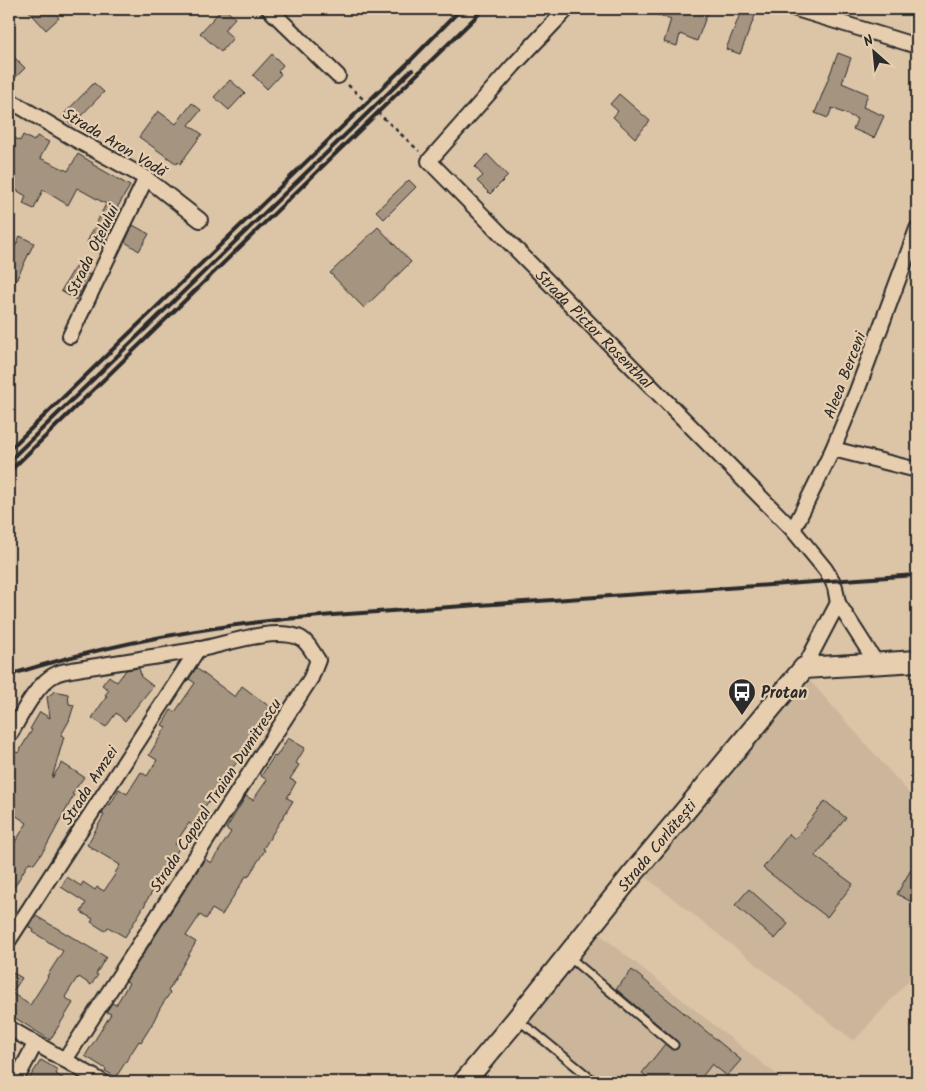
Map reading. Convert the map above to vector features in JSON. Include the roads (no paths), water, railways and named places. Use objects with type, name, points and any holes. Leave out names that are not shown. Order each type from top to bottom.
[{"type":"street","points":[[269,9],[338,76]]},
{"type":"street","name":"Strada Pictor Rosenthal","points":[[567,9],[513,66],[429,161],[793,530],[832,580],[838,603],[877,664]]},
{"type":"street","points":[[796,9],[917,46]]},
{"type":"street","name":"Strada Aron Vodă","points":[[9,100],[146,178],[200,220]]},
{"type":"street","name":"Strada Oțelului","points":[[70,336],[146,178]]},
{"type":"street","name":"Aleea Berceni","points":[[793,530],[833,449],[857,391],[917,229]]},
{"type":"street","points":[[833,449],[917,470]]},
{"type":"street","name":"Strada Corlătești","points":[[464,1082],[631,876],[804,668],[838,603]]},
{"type":"street","name":"Strada Caporal Traian Dumitrescu","points":[[65,1060],[311,678],[318,660],[311,648],[300,638],[281,634],[266,635],[198,649]]},
{"type":"street","points":[[9,736],[38,690],[45,681],[55,674],[198,649]]},
{"type":"street","name":"Strada Amzei","points":[[9,940],[198,649]]},
{"type":"street","points":[[804,668],[917,661]]},
{"type":"street","points":[[9,1028],[103,1082]]},
{"type":"street","points":[[14,1082],[35,1044]]},
{"type":"lane","points":[[567,956],[674,1045]]},
{"type":"lane","points":[[516,1020],[534,1032],[595,1082]]},
{"type":"railway","points":[[9,450],[409,62],[461,9]]},
{"type":"railway","points":[[9,472],[484,9]]},
{"type":"railway","points":[[9,461],[412,70]]},
{"type":"railway","points":[[9,675],[89,652],[129,643],[169,635],[291,618],[917,575]]},
{"type":"place","name":"Protan","points":[[742,716]]}]
